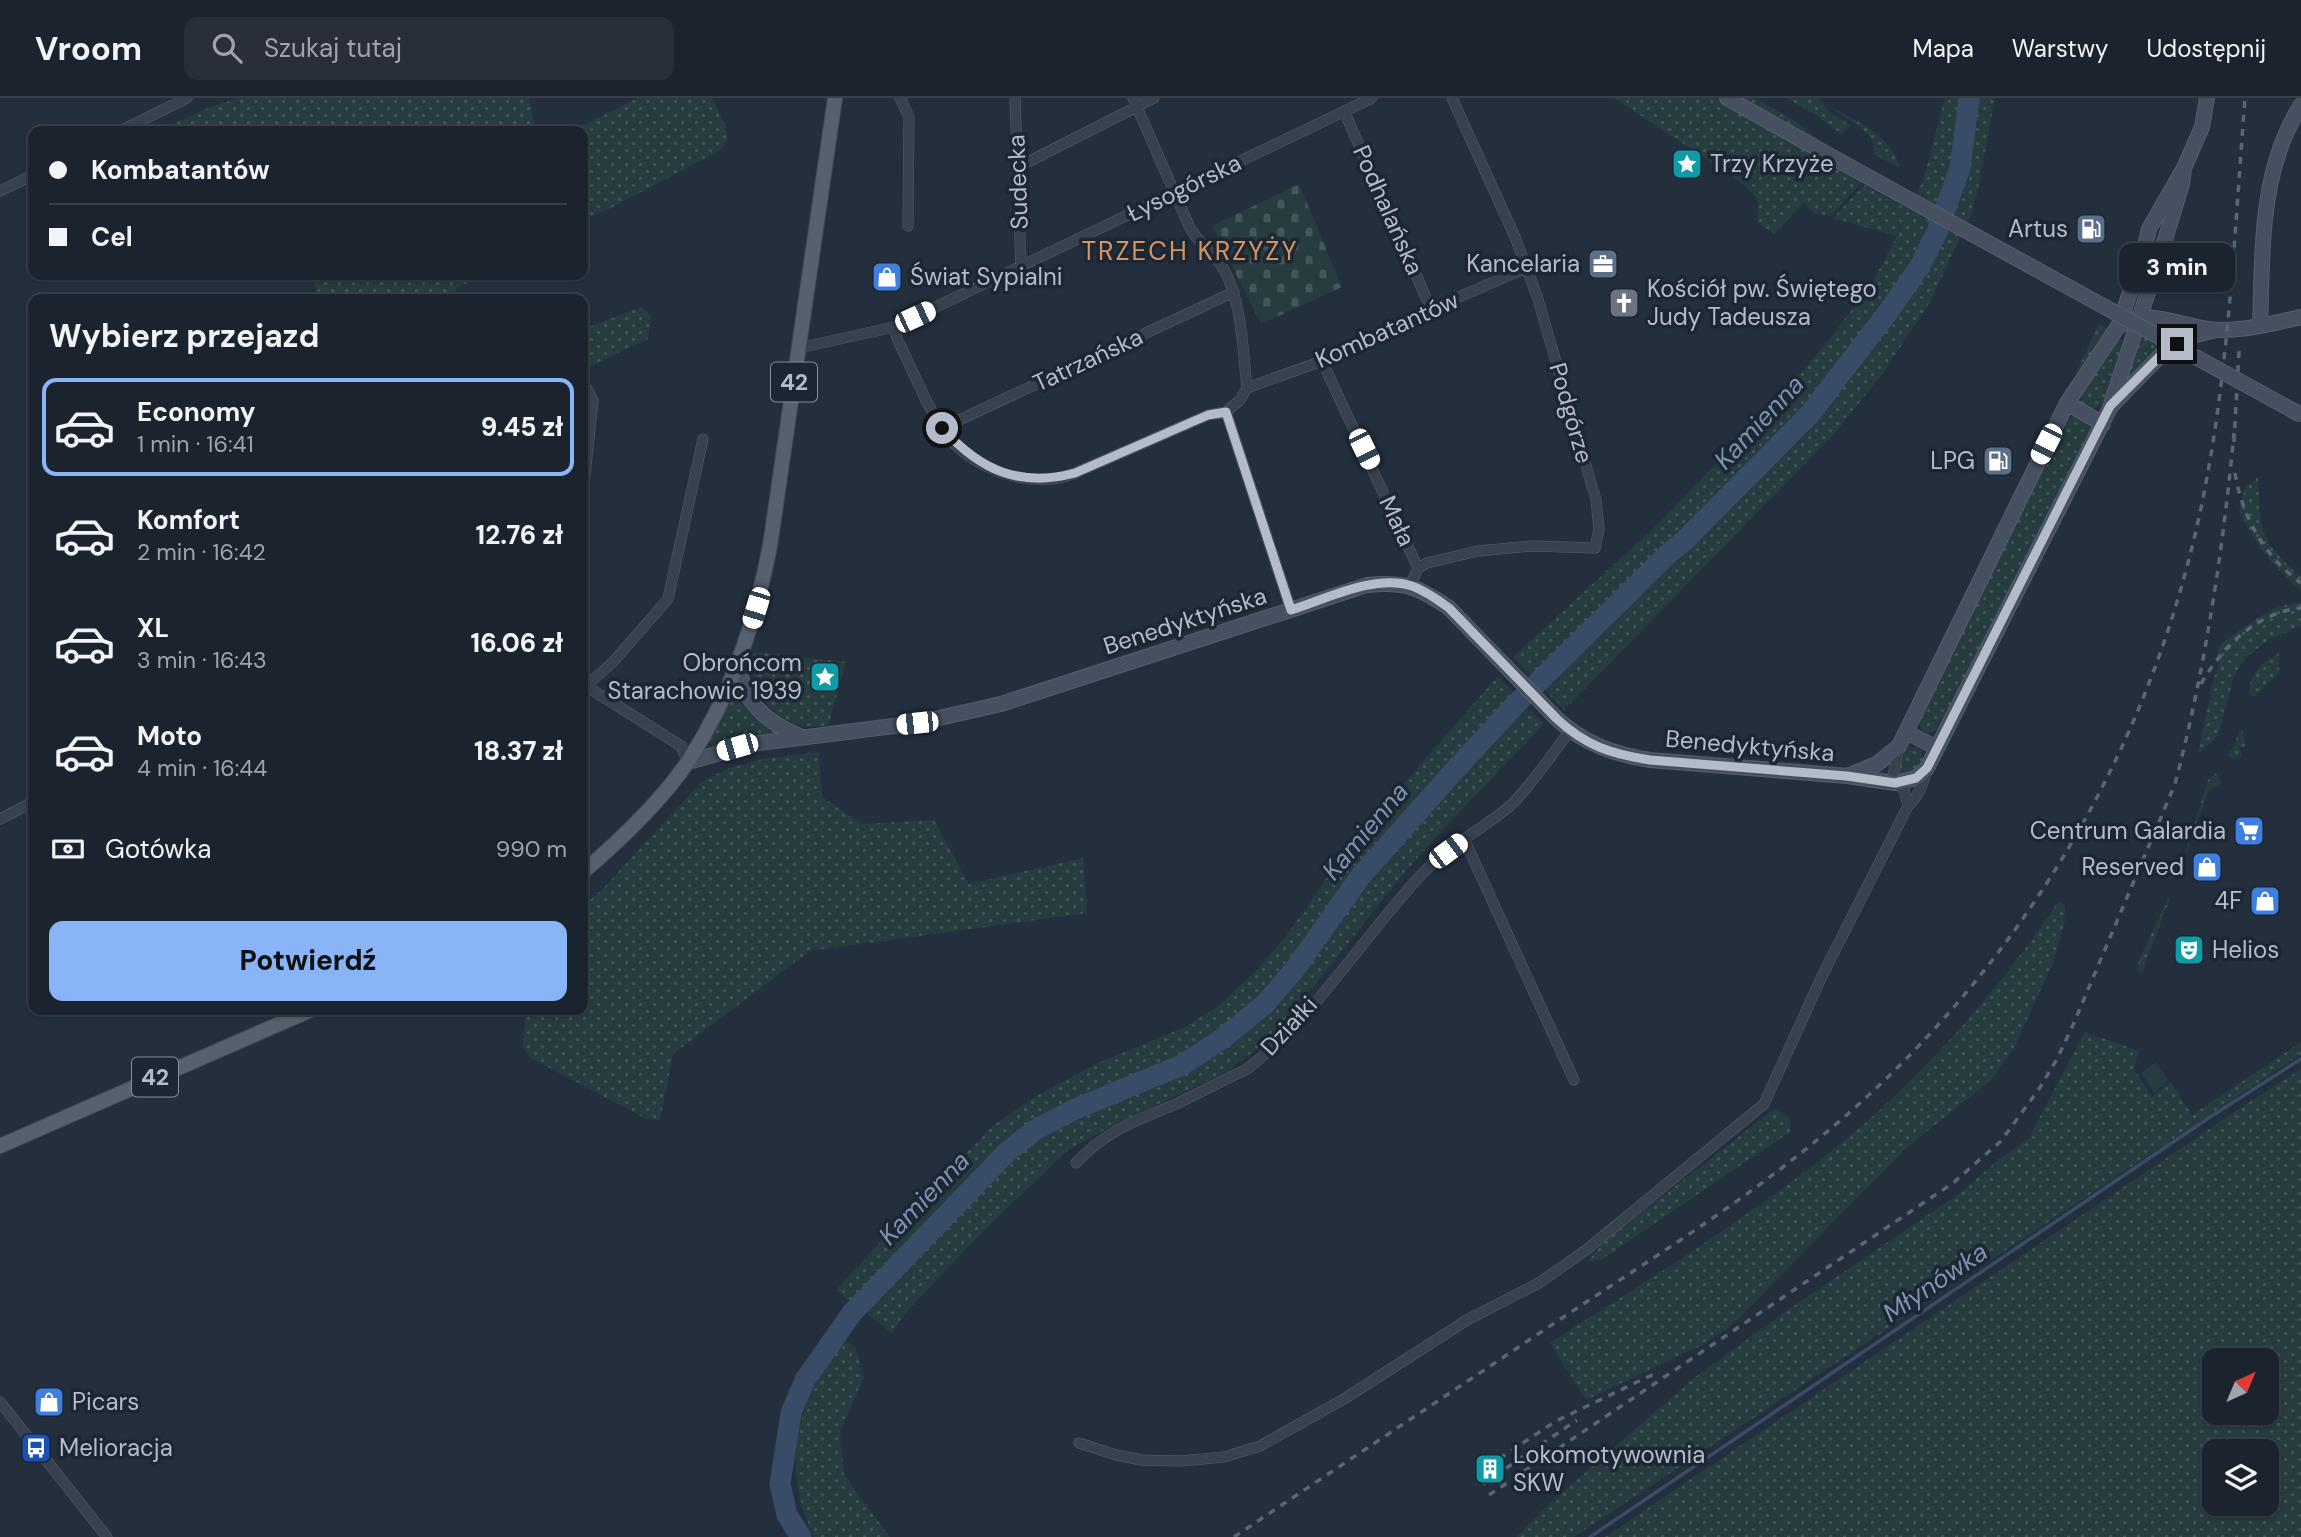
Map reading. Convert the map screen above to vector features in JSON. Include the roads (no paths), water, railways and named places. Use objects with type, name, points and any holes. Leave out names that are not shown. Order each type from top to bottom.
[{"type":"main road","name":"42","points":[[588,867],[636,822],[688,762],[713,720],[739,663],[771,546],[835,98]]},
{"type":"main road","name":"42","points":[[0,1146],[301,1015]]},
{"type":"street","points":[[130,126],[187,98]]},
{"type":"street","points":[[901,98],[909,117],[908,226]]},
{"type":"street","name":"Sudecka","points":[[1015,98],[1021,267]]},
{"type":"street","points":[[1018,167],[1135,102],[1154,98]]},
{"type":"street","name":"Łysogórska","points":[[799,348],[894,327],[1372,98]]},
{"type":"street","name":"Podgórze","points":[[1418,568],[1427,563],[1478,551],[1532,546],[1595,548],[1599,529],[1596,500],[1541,309],[1515,237],[1452,98]]},
{"type":"street","points":[[1727,98],[2301,415]]},
{"type":"street","points":[[2117,328],[2142,258],[2149,229],[2184,168],[2202,127],[2207,98]]},
{"type":"street","points":[[894,327],[898,341],[942,428],[959,447],[983,465],[1007,474],[1052,480],[1075,473],[1208,415],[1226,412],[1240,400],[1247,388],[1234,292],[1225,271],[1215,257],[1196,239],[1135,102]]},
{"type":"street","points":[[2260,325],[2268,185],[2276,154],[2301,105]]},
{"type":"street","name":"Podhalańska","points":[[1344,111],[1431,309]]},
{"type":"street","points":[[1079,1443],[1142,1460],[1180,1461],[1224,1457],[1260,1446],[1293,1430],[1467,1320],[1539,1283],[1586,1250],[1765,1104],[1822,976],[1908,806],[1924,782],[1927,768],[1937,748],[2103,424],[2165,242],[2184,168]]},
{"type":"street","points":[[0,191],[28,177]]},
{"type":"street","name":"Kombatantów","points":[[1247,388],[1322,361],[1431,309],[1526,268]]},
{"type":"street","name":"Tatrzańska","points":[[942,428],[1234,292]]},
{"type":"street","points":[[2140,316],[2216,330]]},
{"type":"street","name":"Benedyktyńska","points":[[1847,776],[1877,764],[1899,746],[2067,403],[2117,328],[2127,320],[2140,316]]},
{"type":"street","points":[[2110,406],[2163,353],[2192,336],[2301,317]]},
{"type":"street","name":"Mała","points":[[1322,361],[1418,568]]},
{"type":"street","points":[[588,391],[593,401],[588,447]]},
{"type":"street","points":[[2067,403],[2103,424]]},
{"type":"street","points":[[1226,412],[1291,610]]},
{"type":"street","points":[[588,682],[613,662],[668,599],[703,439]]},
{"type":"street","points":[[1410,586],[1418,568]]},
{"type":"street","name":"Benedyktyńska","points":[[688,762],[737,747],[917,723],[1001,704],[1367,586],[1389,583],[1410,586],[1430,594],[1449,608],[1557,719],[1595,747],[1631,757],[1847,776],[1895,783]]},
{"type":"street","points":[[739,663],[741,681],[761,713],[772,723],[803,738]]},
{"type":"street","points":[[588,688],[681,746],[688,762]]},
{"type":"street","name":"Działki","points":[[1076,1163],[1097,1142],[1112,1132],[1182,1101],[1256,1062],[1291,1028],[1424,872],[1511,804],[1570,731]]},
{"type":"street","points":[[1906,732],[1937,748]]},
{"type":"street","points":[[1899,746],[1893,776],[1895,783],[1904,790],[1908,806]]},
{"type":"street","points":[[1895,783],[1916,778],[1927,768]]},
{"type":"street","points":[[0,819],[28,805]]},
{"type":"street","points":[[1464,839],[1572,1077]]},
{"type":"street","points":[[0,1402],[107,1537]]},
{"type":"waterway","name":"Kamienna","points":[[801,1537],[787,1515],[780,1484],[791,1413],[805,1380],[852,1313],[1007,1152],[1035,1130],[1073,1110],[1182,1065],[1222,1039],[1265,1004],[1295,969],[1360,877],[1453,772],[1515,705],[1810,414],[1920,266],[1937,232],[1960,168],[1969,98]]},
{"type":"waterway","name":"Młynówka","points":[[1590,1537],[2207,1119],[2301,1059]]},
{"type":"railway","points":[[1234,1537],[1756,1188],[1817,1140],[1883,1081],[1944,1018],[2000,950],[2050,878],[2095,801],[2133,722],[2165,640],[2190,555],[2203,499],[2221,385],[2245,98]]},
{"type":"railway","points":[[2234,442],[2239,351]]},
{"type":"railway","points":[[1489,1495],[1953,1183],[2001,1141],[2039,1089],[2073,1025],[2175,784],[2212,610],[2234,433]]},
{"type":"railway","points":[[2235,473],[2243,505],[2257,535],[2276,561],[2301,583]]},
{"type":"railway","points":[[2201,684],[2219,657],[2242,634],[2270,616],[2301,608]]},
{"type":"railway","points":[[1476,1474],[1556,1421],[1654,1374]]},
{"type":"railway","points":[[1483,1484],[1577,1420]]},
{"type":"place","name":"Trzy Krzyże","points":[[1687,164]]},
{"type":"place","name":"Artus","points":[[2091,229]]},
{"type":"place","name":"Kancelaria","points":[[1603,264]]},
{"type":"place","name":"Świat Sypialni","points":[[887,277]]},
{"type":"place","name":"Kościół pw. Świętego Judy Tadeusza","points":[[1624,303]]},
{"type":"place","name":"LPG","points":[[1998,461]]},
{"type":"place","name":"Obrońcom Starachowic 1939","points":[[825,677]]},
{"type":"place","name":"Centrum Galardia","points":[[2249,831]]},
{"type":"place","name":"Reserved","points":[[2207,867]]},
{"type":"place","name":"4F","points":[[2265,901]]},
{"type":"place","name":"Helios","points":[[2189,950]]},
{"type":"place","name":"Picars","points":[[49,1402]]},
{"type":"place","name":"Melioracja","points":[[36,1448]]},
{"type":"place","name":"Lokomotywownia SKW","points":[[1490,1469]]},
{"type":"district","name":"TRZECH KRZYŻY","points":[[1190,251]]}]
